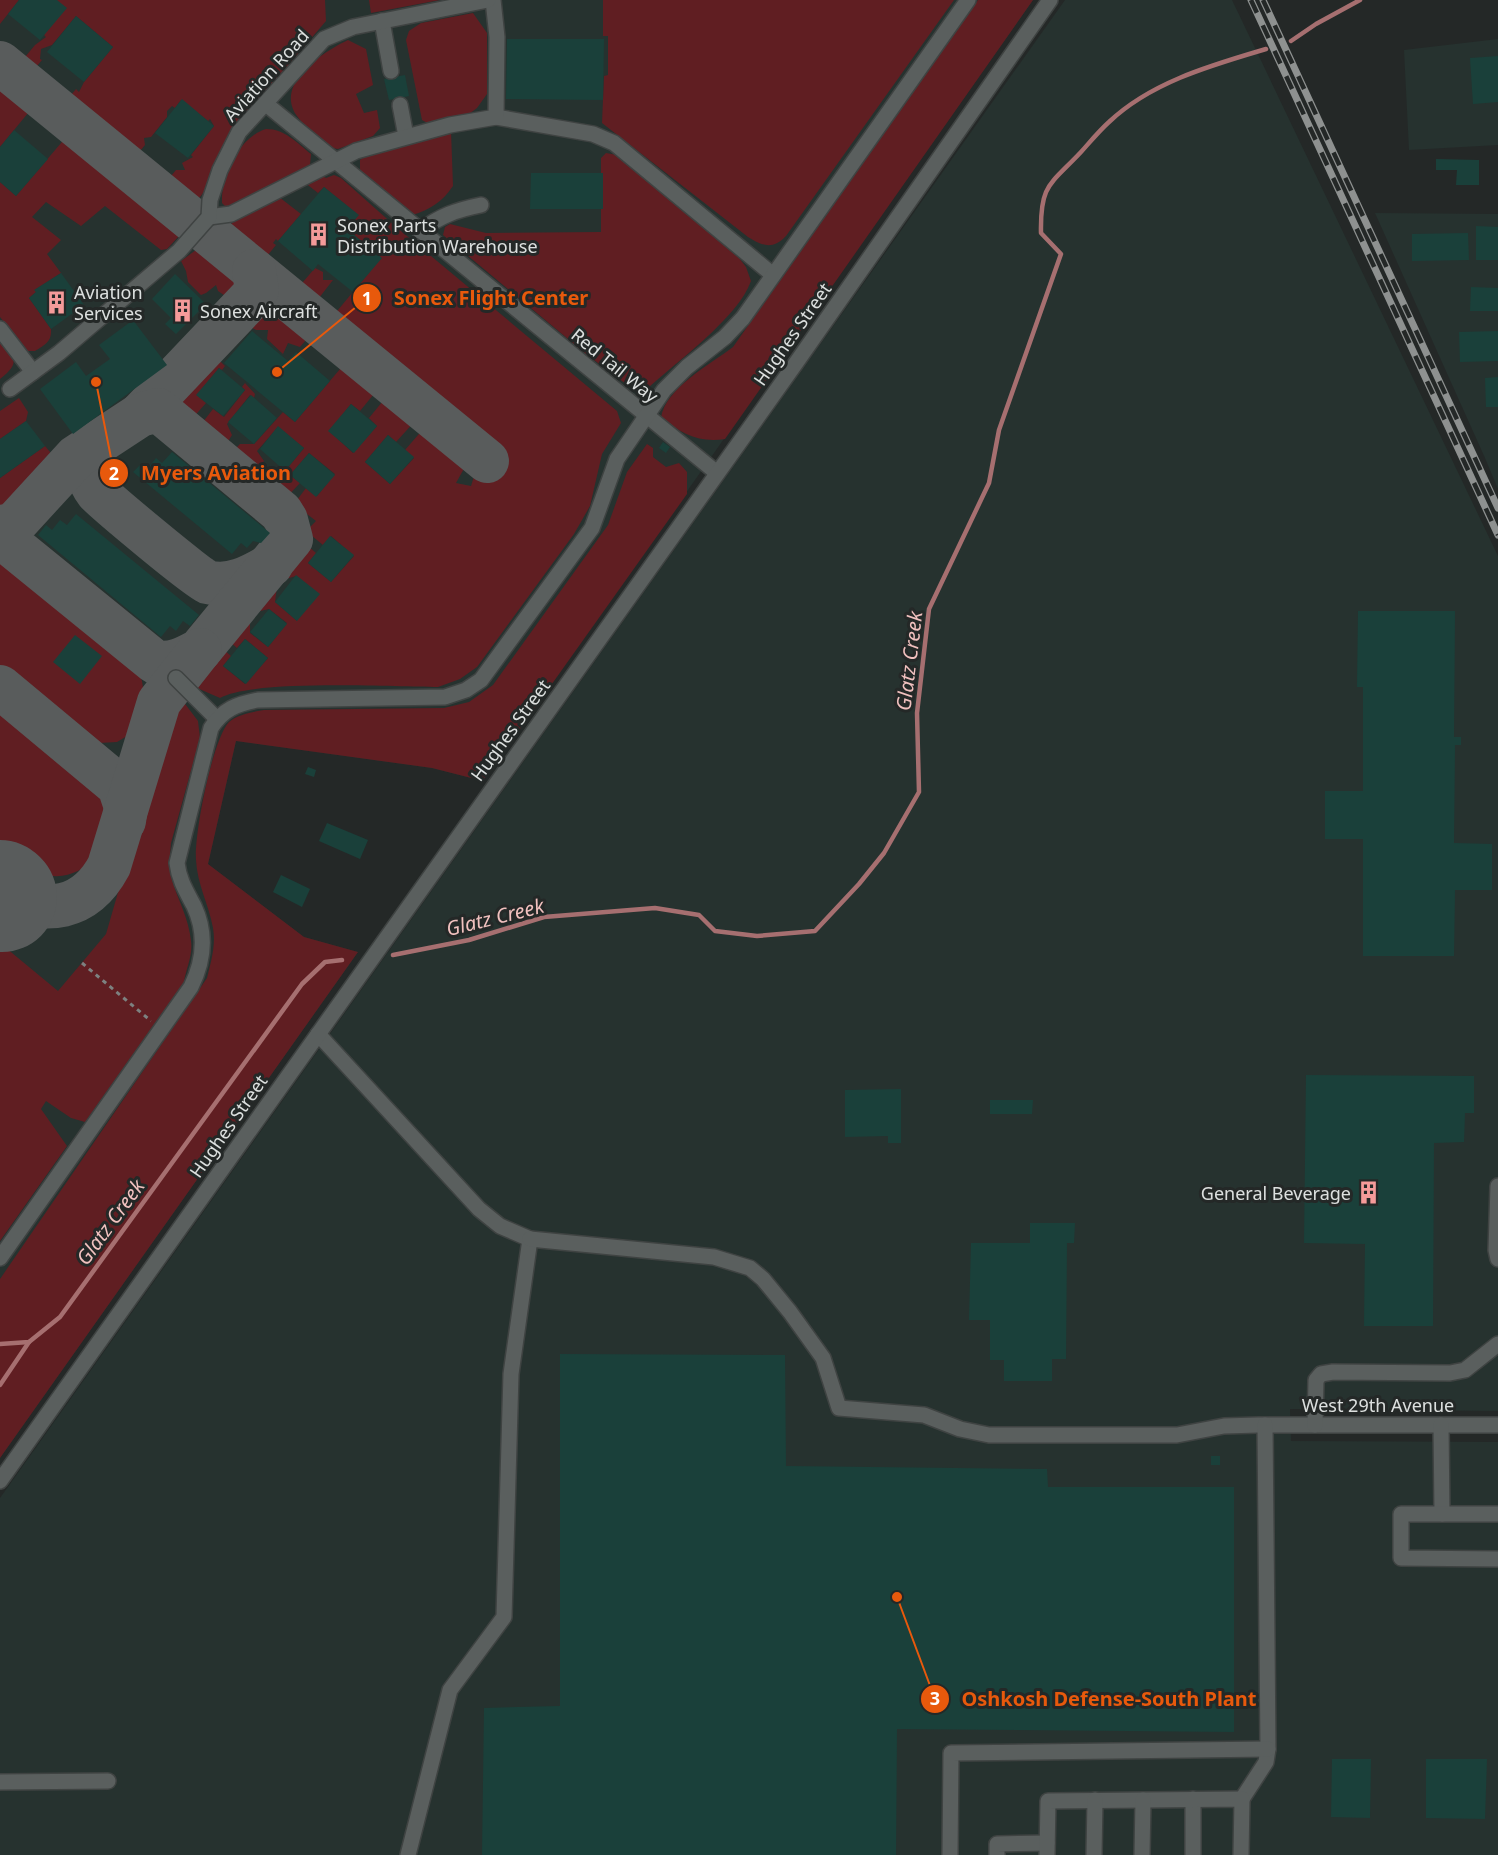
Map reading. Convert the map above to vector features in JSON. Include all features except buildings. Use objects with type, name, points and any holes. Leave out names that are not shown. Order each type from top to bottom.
[{"type":"street","name":"Aviation Road","points":[[10,389],[179,251],[208,217],[210,201],[230,148],[239,132],[324,39],[353,27],[488,0]]},
{"type":"street","points":[[493,0],[497,38],[496,117]]},
{"type":"street","points":[[0,1258],[191,987],[200,970],[203,954],[200,921],[182,884],[177,863],[211,728],[217,719],[237,704],[258,700],[445,697],[466,690],[481,680],[592,528],[617,459],[645,416],[664,390],[687,367],[725,337],[743,318],[968,0]]},
{"type":"street","name":"Hughes Street","points":[[0,1481],[717,473],[1050,0]]},
{"type":"street","points":[[382,21],[391,71]]},
{"type":"street","name":"Red Tail Way","points":[[266,104],[717,473]]},
{"type":"street","points":[[400,105],[406,136]]},
{"type":"street","points":[[208,217],[231,214],[334,161],[406,136],[496,117],[593,134],[614,143],[773,274]]},
{"type":"street","points":[[420,231],[447,213],[481,205]]},
{"type":"street","points":[[0,328],[33,372]]},
{"type":"street","points":[[176,678],[217,719]]},
{"type":"street","points":[[318,1034],[479,1209],[500,1226],[530,1239],[511,1374],[504,1617],[450,1690],[408,1855]]},
{"type":"street","points":[[1498,1185],[1496,1250],[1498,1258]]},
{"type":"street","name":"West 29th Avenue","points":[[530,1239],[714,1257],[750,1268],[763,1279],[790,1312],[823,1358],[839,1408],[924,1415],[960,1429],[989,1435],[1177,1435],[1224,1426],[1262,1425],[1498,1425]]},
{"type":"street","points":[[1315,1425],[1316,1380],[1321,1374],[1333,1372],[1450,1373],[1465,1370],[1498,1344]]},
{"type":"street","points":[[1241,1855],[1242,1799],[1266,1762],[1268,1749],[1262,1425]]},
{"type":"street","points":[[1441,1425],[1442,1514]]},
{"type":"street","points":[[1498,1514],[1401,1514],[1401,1558],[1498,1559]]},
{"type":"street","points":[[950,1855],[951,1753],[1268,1749]]},
{"type":"street","points":[[0,1782],[108,1781]]},
{"type":"street","points":[[1192,1799],[1193,1855]]},
{"type":"street","points":[[997,1855],[997,1844],[1047,1849],[1048,1801],[1242,1799]]},
{"type":"street","points":[[1094,1855],[1095,1800]]},
{"type":"street","points":[[1142,1855],[1143,1800]]},
{"type":"path","points":[[82,963],[161,1030]]},
{"type":"shaded area","points":[[0,0],[1033,0],[483,781],[432,768],[236,741],[208,864],[304,937],[358,952],[0,1458]]},
{"type":"shaded area","points":[[0,0],[19,0],[0,24]]},
{"type":"shaded area","points":[[57,0],[325,0],[326,21],[231,132],[204,192],[193,202],[166,182],[176,170],[185,170],[182,163],[193,157],[191,155],[214,126],[210,119],[208,121],[181,100],[175,108],[172,106],[167,111],[167,117],[151,137],[144,138],[145,145],[135,157],[67,100],[76,89],[79,92],[84,82],[113,47],[76,16],[52,45],[41,49],[40,59],[42,60],[32,72],[20,63],[35,45],[46,37],[44,35]]},
{"type":"shaded area","points":[[369,0],[440,0],[371,13]]},
{"type":"shaded area","points":[[603,0],[954,0],[786,236],[777,243],[767,245],[748,237],[602,123],[604,76],[608,75],[608,36],[603,36]]},
{"type":"shaded area","points":[[978,0],[1033,0],[725,439],[707,440],[676,429],[661,418],[664,407],[671,397],[690,378],[733,347]]},
{"type":"shaded area","points":[[1065,0],[1232,0],[1498,556],[1498,1411],[1290,1409],[1291,1441],[1498,1442],[1498,1855],[0,1855],[0,1498]]},
{"type":"shaded area","points":[[473,13],[487,33],[487,94],[477,108],[469,114],[431,125],[422,120],[406,40],[409,31],[421,23]]},
{"type":"shaded area","points":[[1498,39],[1498,145],[1409,150],[1404,50]]},
{"type":"shaded area","points":[[348,40],[366,49],[373,85],[356,94],[364,113],[377,110],[380,128],[373,136],[338,149],[332,148],[301,121],[292,104],[292,92],[304,70],[326,52]]},
{"type":"shaded area","points":[[0,79],[33,107],[0,147]]},
{"type":"shaded area","points":[[266,129],[279,131],[296,141],[311,154],[310,165],[233,206],[226,207],[222,203],[222,192],[228,170],[248,140],[256,133]]},
{"type":"shaded area","points":[[451,131],[453,186],[436,204],[425,210],[412,215],[360,170],[360,160],[367,155]]},
{"type":"shaded area","points":[[67,136],[175,222],[179,236],[167,249],[161,250],[105,206],[81,226],[46,202],[32,217],[61,240],[47,254],[61,273],[35,290],[36,292],[29,298],[51,329],[51,333],[45,345],[35,351],[28,351],[0,317],[0,182],[16,196]]},
{"type":"shaded area","points":[[606,153],[617,155],[739,258],[746,267],[751,281],[744,295],[720,324],[646,390],[634,390],[586,354],[443,235],[445,227],[450,224],[486,233],[601,232],[601,158]]},
{"type":"shaded area","points":[[321,175],[326,178],[334,175],[341,178],[395,226],[617,411],[621,423],[602,454],[590,506],[574,534],[477,667],[460,679],[438,687],[324,685],[262,688],[237,692],[220,698],[197,688],[190,673],[215,642],[231,656],[223,666],[245,684],[268,658],[245,639],[237,648],[222,635],[240,611],[250,619],[250,633],[268,647],[287,623],[269,609],[256,612],[246,604],[267,579],[277,587],[275,602],[297,621],[296,576],[283,580],[272,572],[300,539],[316,553],[308,563],[331,582],[354,556],[331,536],[323,545],[306,531],[316,521],[294,504],[306,488],[317,496],[335,474],[309,453],[290,475],[300,483],[285,499],[262,479],[272,468],[282,473],[285,471],[304,448],[278,427],[257,451],[264,461],[255,473],[231,453],[240,444],[254,444],[283,412],[295,422],[346,362],[378,389],[360,411],[351,404],[329,431],[353,453],[377,426],[369,418],[387,396],[416,420],[396,442],[388,435],[365,462],[390,484],[414,458],[405,450],[425,427],[464,459],[466,465],[456,483],[471,486],[476,470],[484,475],[499,454],[333,316],[381,258],[347,229],[358,215],[324,187],[318,193],[304,182]]},
{"type":"shaded area","points":[[279,197],[301,214],[278,241],[276,239],[273,243],[276,245],[263,261],[228,233],[234,220],[241,215]]},
{"type":"shaded area","points":[[1375,213],[1498,214],[1498,489],[1485,458]]},
{"type":"shaded area","points":[[200,247],[206,248],[244,279],[244,290],[234,302],[218,291],[216,285],[201,295],[188,282],[181,261]]},
{"type":"shaded area","points":[[315,268],[323,272],[323,280],[333,280],[315,303],[297,289]]},
{"type":"shaded area","points":[[263,300],[275,304],[311,334],[300,347],[288,343],[283,354],[267,339],[268,330],[256,330],[239,321],[255,304]]},
{"type":"shaded area","points":[[0,339],[14,360],[11,368],[0,379]]},
{"type":"shaded area","points":[[210,351],[225,366],[222,370],[219,368],[197,395],[206,403],[191,420],[171,403],[170,391]]},
{"type":"shaded area","points":[[245,383],[255,394],[254,398],[250,395],[227,424],[232,435],[224,448],[199,427],[213,409],[224,417],[245,390],[242,387]]},
{"type":"shaded area","points":[[19,398],[28,412],[26,421],[0,439],[0,411]]},
{"type":"shaded area","points":[[647,444],[653,448],[653,457],[666,467],[679,463],[687,472],[687,494],[483,781],[432,768],[236,741],[208,864],[304,937],[358,952],[0,1458],[0,1279],[207,978],[213,953],[214,934],[199,878],[196,848],[205,788],[216,748],[229,722],[241,715],[264,710],[444,708],[469,702],[493,685],[608,525],[627,472]]},
{"type":"shaded area","points":[[45,446],[55,458],[10,511],[0,513],[0,478]]},
{"type":"shaded area","points":[[0,547],[132,657],[142,681],[145,702],[139,720],[127,736],[117,742],[98,743],[79,735],[0,670]]},
{"type":"shaded area","points":[[176,692],[198,721],[200,738],[171,843],[170,857],[174,887],[186,917],[191,941],[184,982],[85,1122],[71,1118],[46,1101],[41,1109],[67,1146],[0,1241],[0,943],[58,991],[106,934]]},
{"type":"shaded area","points":[[0,704],[72,760],[104,793],[109,808],[106,838],[99,852],[77,872],[62,876],[39,873],[22,864],[0,847]]},
{"type":"waterway","name":"Glatz Creek","points":[[1291,41],[1316,24],[1360,0]]},
{"type":"waterway","name":"Glatz Creek","points":[[393,955],[469,940],[544,917],[655,908],[699,915],[715,931],[757,936],[815,931],[859,884],[884,853],[919,792],[917,713],[929,609],[989,483],[999,430],[1061,254],[1041,233],[1042,204],[1049,186],[1105,125],[1144,96],[1183,76],[1266,49]]},
{"type":"waterway","name":"Glatz Creek","points":[[0,1344],[29,1342],[60,1317],[302,984],[325,962],[342,960]]},
{"type":"waterway","points":[[0,1385],[29,1342]]},
{"type":"taxiway","points":[[0,63],[487,461]]},
{"type":"taxiway","points":[[140,415],[252,297],[257,290],[254,271]]},
{"type":"taxiway","points":[[0,527],[12,525],[19,519],[76,457],[140,415],[158,410],[281,512],[286,520],[291,539],[200,650],[179,660],[161,663],[155,662],[0,536]]},
{"type":"taxiway","points":[[88,449],[87,471],[97,492],[207,582],[224,584],[232,582],[248,577],[271,565]]},
{"type":"taxiway","points":[[2,897],[34,906],[63,905],[76,900],[99,881],[109,866],[159,702],[200,650]]},
{"type":"taxiway","points":[[0,687],[119,786],[126,807],[124,821]]},
{"type":"railway","points":[[1251,0],[1498,535]]},
{"type":"railway","points":[[1263,0],[1498,508]]},
{"type":"place","name":"Sonex Parts Distribution Warehouse","points":[[319,235]]},
{"type":"place","name":"Aviation Services","points":[[56,302]]},
{"type":"place","name":"Sonex Aircraft","points":[[182,311]]},
{"type":"place","name":"Sonex Flight Center","points":[[277,372]]},
{"type":"place","name":"Myers Aviation","points":[[96,382]]},
{"type":"place","name":"General Beverage","points":[[1369,1193]]},
{"type":"place","name":"Oshkosh Defense-South Plant","points":[[897,1597]]}]
